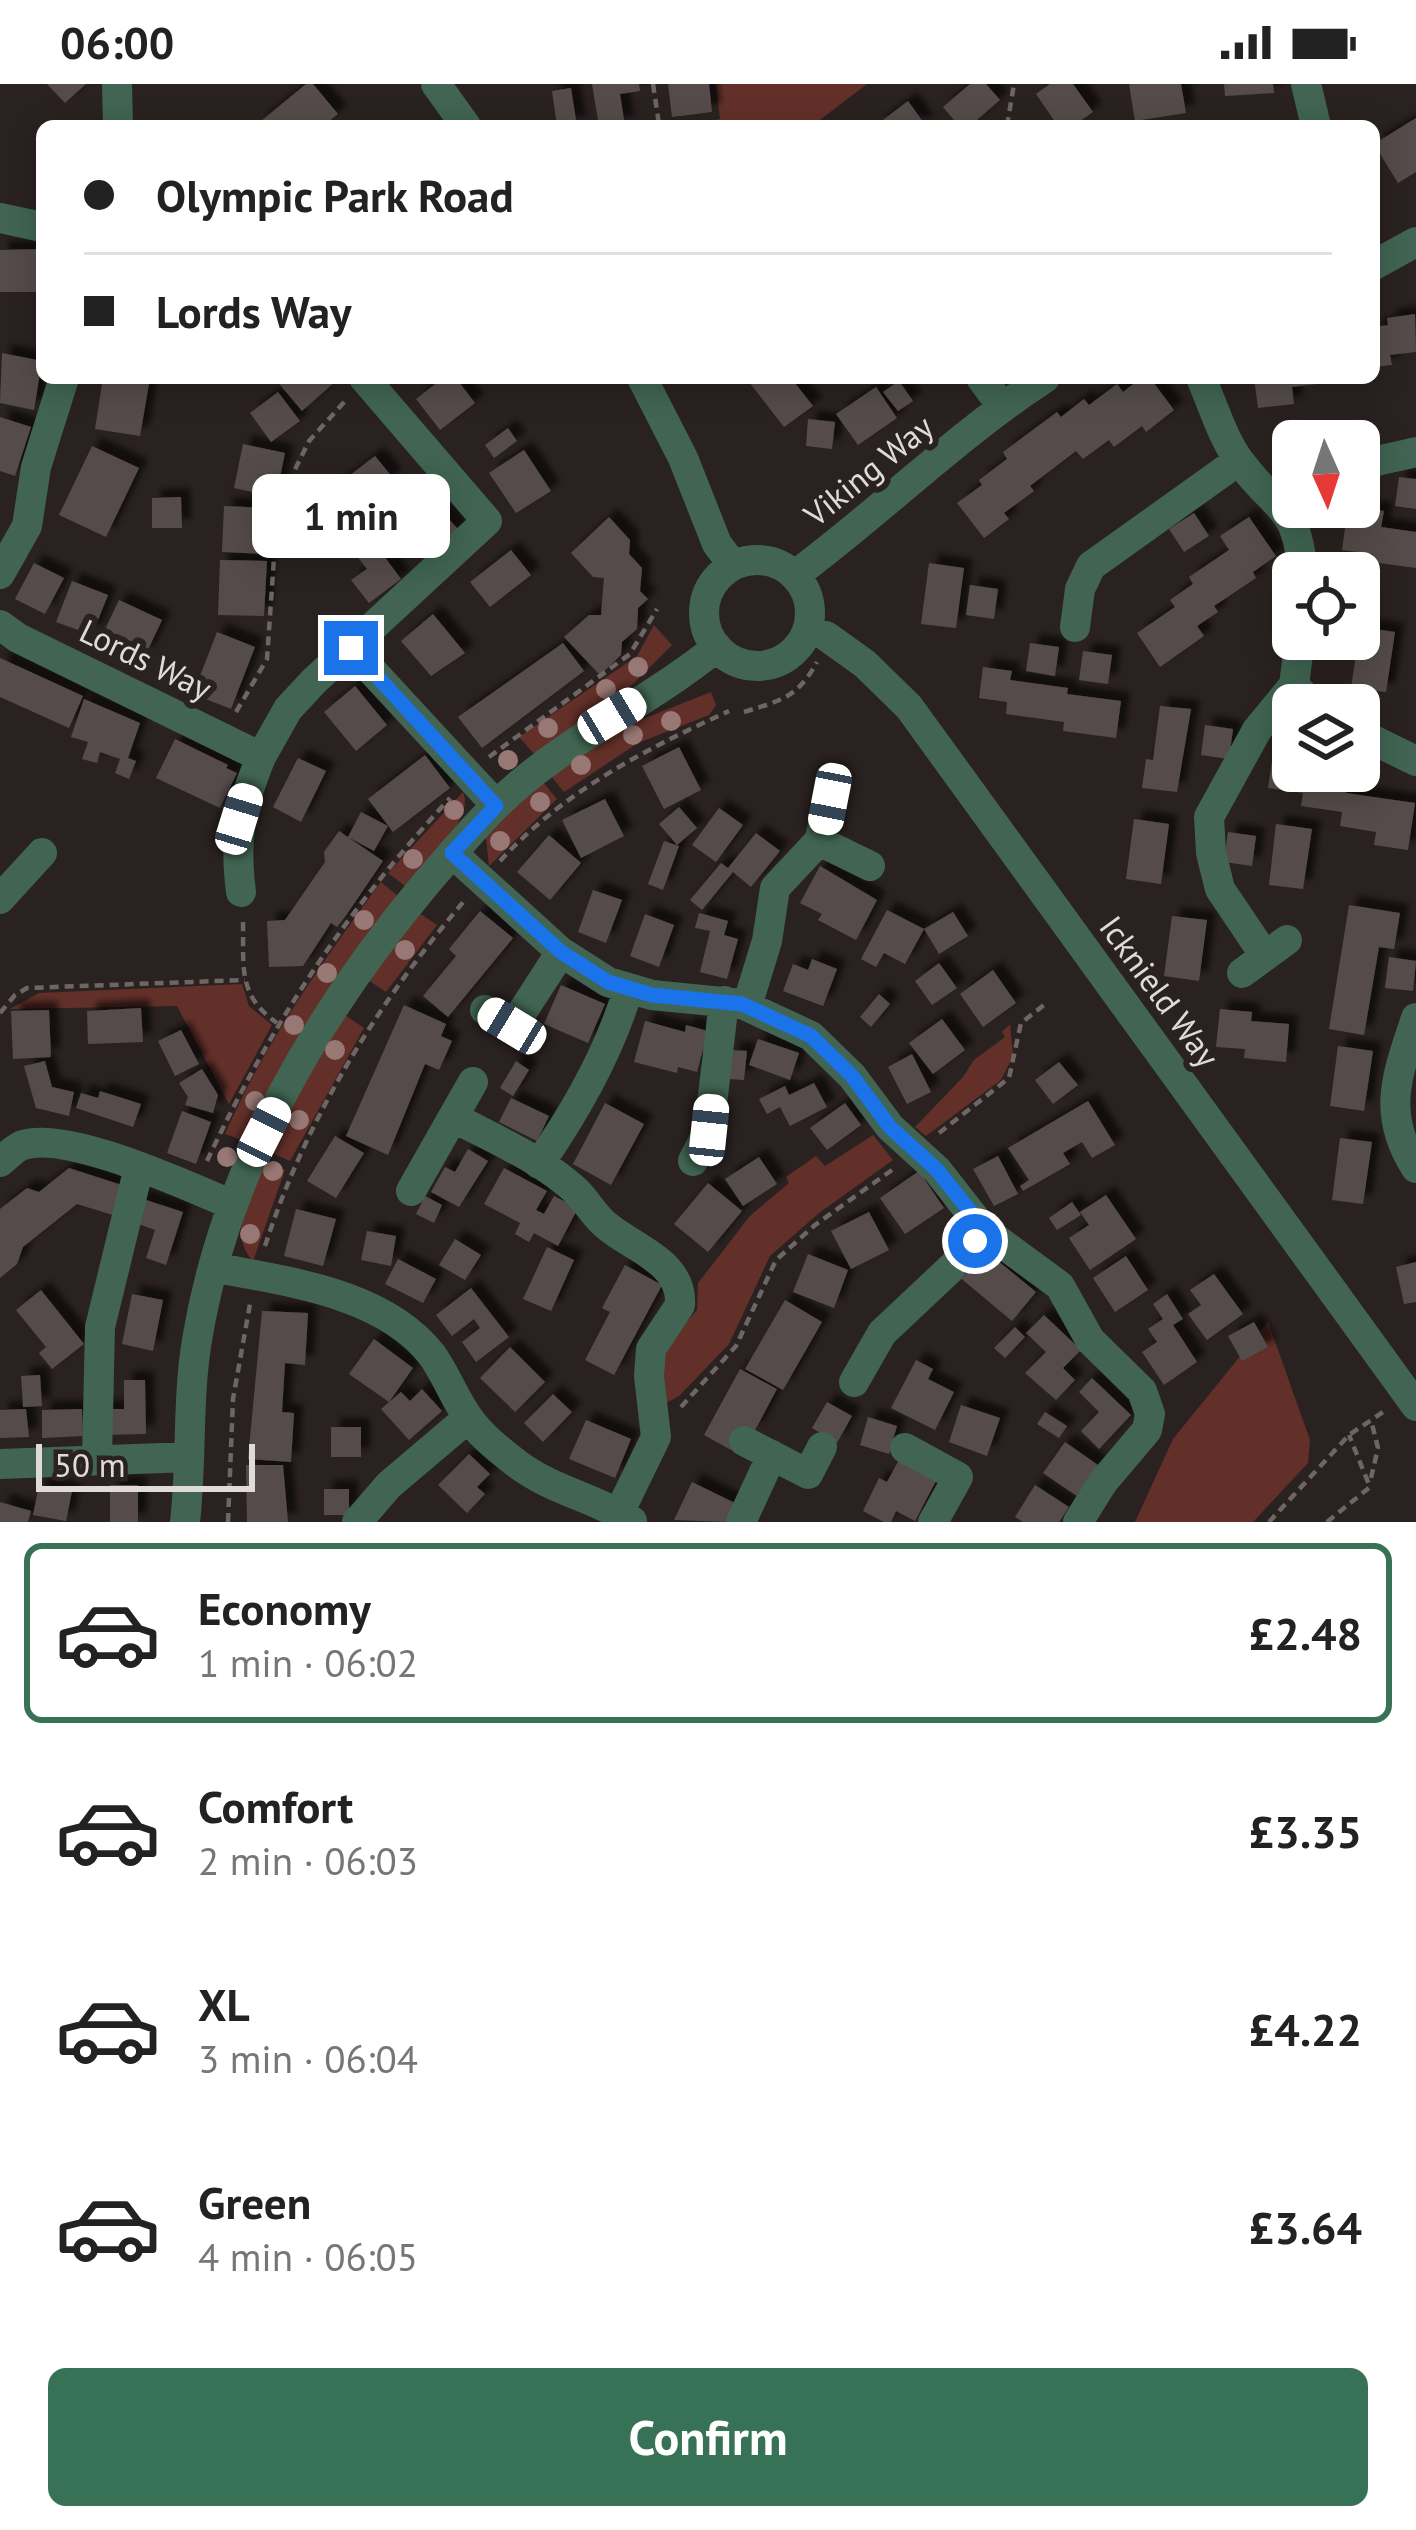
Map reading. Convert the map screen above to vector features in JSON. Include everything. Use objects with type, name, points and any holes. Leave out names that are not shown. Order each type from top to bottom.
[{"type":"street","points":[[117,84],[118,120]]},
{"type":"street","points":[[436,84],[462,120]]},
{"type":"street","points":[[1306,84],[1306,120]]},
{"type":"street","points":[[0,218],[36,226]]},
{"type":"street","points":[[1380,255],[1416,242]]},
{"type":"street","points":[[0,574],[27,526],[36,467],[62,384]]},
{"type":"street","points":[[241,892],[236,853],[239,819],[261,757],[288,709],[487,521],[369,384]]},
{"type":"street","points":[[645,384],[683,458],[717,544],[733,565]]},
{"type":"street","points":[[986,384],[1002,406]]},
{"type":"street","name":"Viking Way","points":[[795,575],[856,530],[1002,406],[1036,384]]},
{"type":"street","points":[[1204,384],[1238,460],[1272,490]]},
{"type":"street","points":[[1380,460],[1416,452]]},
{"type":"street","points":[[1075,627],[1080,589],[1090,566],[1238,460]]},
{"type":"street","points":[[765,560],[795,575],[806,593],[810,615],[806,633],[794,651],[775,663],[754,666],[733,660],[717,647],[705,626],[705,602],[715,581],[733,565],[765,560]]},
{"type":"street","name":"Lords Way","points":[[0,625],[261,757]]},
{"type":"street","name":"Icknield Way","points":[[826,636],[865,664],[909,707],[1416,1406]]},
{"type":"street","points":[[185,1522],[197,1340],[213,1267],[264,1132],[326,1020],[378,942],[496,806],[580,737],[717,647]]},
{"type":"street","points":[[351,648],[496,806]]},
{"type":"street","points":[[1265,957],[1220,889],[1209,817],[1257,730],[1272,719]]},
{"type":"street","points":[[1380,743],[1416,761]]},
{"type":"street","points":[[693,1160],[709,1130],[735,1004],[767,941],[775,887],[820,841],[830,799]]},
{"type":"street","points":[[820,841],[870,866]]},
{"type":"street","points":[[0,898],[42,853]]},
{"type":"street","points":[[452,853],[561,952],[592,974],[628,991],[735,1004],[783,1020],[823,1046],[890,1127],[937,1170],[980,1236],[1060,1286],[1090,1340],[1136,1383],[1148,1402],[1150,1421],[1078,1522]]},
{"type":"street","points":[[485,1010],[512,1026],[561,952]]},
{"type":"street","points":[[539,1164],[561,1136],[585,1090],[628,991]]},
{"type":"street","points":[[1416,1018],[1394,1088],[1400,1143],[1416,1168]]},
{"type":"street","points":[[411,1191],[473,1082]]},
{"type":"street","points":[[213,1267],[346,1300],[402,1325],[434,1358],[468,1418],[526,1471],[626,1517],[654,1447],[649,1356],[678,1310],[680,1292],[666,1268],[603,1223],[573,1188],[453,1117]]},
{"type":"street","points":[[0,1162],[23,1144],[68,1145],[233,1205]]},
{"type":"street","points":[[97,1459],[100,1327],[139,1167]]},
{"type":"street","points":[[854,1382],[882,1333],[950,1269]]},
{"type":"street","points":[[357,1522],[389,1485],[468,1418]]},
{"type":"street","points":[[744,1441],[808,1474],[822,1447]]},
{"type":"street","points":[[905,1448],[958,1477],[933,1522]]},
{"type":"street","points":[[741,1522],[772,1455]]},
{"type":"street","points":[[0,1464],[189,1457]]},
{"type":"path","points":[[653,84],[658,120]]},
{"type":"path","points":[[1008,120],[1014,84]]},
{"type":"path","points":[[223,737],[267,658],[277,515],[285,490],[309,441],[360,384]]},
{"type":"path","points":[[744,712],[791,696],[803,686],[826,636]]},
{"type":"path","points":[[228,1522],[233,1399],[243,1326],[252,1295],[265,1300],[272,1279],[274,1264],[262,1256],[278,1205],[340,1078],[402,980],[444,925],[470,895],[485,907],[510,880],[497,865],[598,776],[729,711]]},
{"type":"path","points":[[241,892],[245,980],[256,1009],[278,1023]]},
{"type":"path","points":[[0,1013],[27,988],[245,980]]},
{"type":"path","points":[[676,1414],[736,1346],[776,1260],[815,1225],[1002,1088],[1015,1064],[1021,1023],[1044,1005]]},
{"type":"path","points":[[1269,1522],[1349,1435],[1382,1413]]},
{"type":"path","points":[[1371,1420],[1378,1448],[1371,1478]]},
{"type":"path","points":[[1327,1522],[1370,1487],[1349,1435]]},
{"type":"shaded area","points":[[716,84],[867,84],[820,120],[715,120],[720,119]]},
{"type":"shaded area","points":[[654,625],[672,645],[633,684],[536,756],[519,737],[637,656]]},
{"type":"shaded area","points":[[711,692],[716,705],[709,715],[638,743],[564,792],[551,776],[630,724]]},
{"type":"shaded area","points":[[542,781],[557,799],[489,866],[486,837]]},
{"type":"shaded area","points":[[463,792],[465,803],[455,828],[405,886],[388,873]]},
{"type":"shaded area","points":[[381,882],[399,897],[245,1141],[225,1134],[296,1004]]},
{"type":"shaded area","points":[[419,913],[437,925],[386,992],[368,980]]},
{"type":"shaded area","points":[[242,984],[249,1006],[272,1025],[229,1104],[177,1006],[10,1009],[39,993]]},
{"type":"shaded area","points":[[345,1015],[364,1028],[290,1161],[270,1152],[300,1090]]},
{"type":"shaded area","points":[[1010,1024],[1013,1056],[1001,1080],[926,1136],[915,1127],[974,1060],[1005,1037],[1002,1032]]},
{"type":"shaded area","points":[[873,1135],[893,1160],[819,1213],[770,1256],[729,1344],[679,1396],[666,1403],[661,1362],[674,1336],[697,1310],[698,1283],[750,1216],[789,1183],[786,1177],[816,1156],[825,1166]]},
{"type":"shaded area","points":[[264,1161],[285,1170],[253,1261],[245,1250],[241,1225]]},
{"type":"shaded area","points":[[1268,1322],[1310,1440],[1308,1463],[1253,1522],[1135,1522],[1173,1439]]},
{"type":"building","points":[[47,84],[86,84],[65,103]]},
{"type":"building","points":[[306,84],[313,84],[338,114],[330,120],[262,120]]},
{"type":"building","points":[[592,84],[639,84],[640,91],[620,94],[624,120],[598,120]]},
{"type":"building","points":[[668,84],[709,84],[712,112],[672,117]]},
{"type":"building","points":[[970,84],[986,84],[1000,100],[977,120],[954,120],[943,107]]},
{"type":"building","points":[[1050,84],[1073,84],[1093,112],[1082,120],[1054,120],[1036,94]]},
{"type":"building","points":[[1129,84],[1181,84],[1186,113],[1135,120]]},
{"type":"building","points":[[1224,84],[1273,84],[1274,93],[1225,96]]},
{"type":"building","points":[[571,88],[576,120],[556,120],[552,91]]},
{"type":"building","points":[[908,101],[922,120],[883,120]]},
{"type":"building","points":[[1416,118],[1416,172],[1398,183],[1380,154],[1380,140]]},
{"type":"building","points":[[36,249],[36,292],[0,292],[0,250]]},
{"type":"building","points":[[1415,314],[1416,352],[1390,355],[1392,365],[1380,366],[1380,326],[1388,325],[1387,318]]},
{"type":"building","points":[[2,353],[36,360],[34,410],[0,403]]},
{"type":"building","points":[[102,384],[149,384],[140,436],[95,429]]},
{"type":"building","points":[[279,384],[333,384],[302,411]]},
{"type":"building","points":[[435,384],[461,384],[475,403],[440,430],[416,399]]},
{"type":"building","points":[[751,384],[796,384],[813,406],[784,427]]},
{"type":"building","points":[[901,384],[913,401],[898,411],[883,392]]},
{"type":"building","points":[[1117,384],[1123,392],[1133,384],[1154,384],[1174,410],[1146,432],[1142,426],[1114,447],[1109,440],[1083,459],[1076,451],[1030,486],[1034,491],[1004,513],[1009,519],[984,538],[957,503],[1007,459],[1003,452],[1057,412],[1061,417],[1084,399],[1089,405]]},
{"type":"building","points":[[1255,384],[1317,384],[1292,387],[1294,404],[1258,408]]},
{"type":"building","points":[[876,387],[897,418],[858,445],[836,414]]},
{"type":"building","points":[[278,392],[300,421],[271,442],[250,413]]},
{"type":"building","points":[[0,417],[31,427],[15,476],[0,471]]},
{"type":"building","points":[[808,419],[835,422],[832,449],[806,446]]},
{"type":"building","points":[[508,428],[517,441],[494,458],[485,445]]},
{"type":"building","points":[[243,444],[285,453],[276,497],[234,488]]},
{"type":"building","points":[[92,446],[139,468],[106,537],[59,515]]},
{"type":"building","points":[[524,450],[551,491],[516,513],[489,473]]},
{"type":"building","points":[[375,456],[393,478],[347,513],[365,536],[374,529],[390,551],[384,556],[401,579],[369,603],[351,580],[367,569],[312,504]]},
{"type":"building","points":[[1399,477],[1416,479],[1416,509],[1395,506]]},
{"type":"building","points":[[181,497],[182,528],[152,528],[152,498]]},
{"type":"building","points":[[430,499],[458,529],[437,549],[409,519]]},
{"type":"building","points":[[224,506],[269,508],[267,554],[222,552]]},
{"type":"building","points":[[1380,511],[1384,511],[1381,527],[1416,532],[1416,568],[1380,563],[1380,552],[1342,550],[1345,528],[1380,528]]},
{"type":"building","points":[[1194,513],[1209,536],[1184,552],[1169,529]]},
{"type":"building","points":[[609,517],[630,540],[629,554],[642,568],[640,591],[648,599],[638,608],[637,629],[622,642],[621,655],[600,675],[564,637],[589,615],[601,615],[604,578],[593,577],[571,553]]},
{"type":"building","points":[[1249,517],[1273,552],[1272,559],[1253,572],[1256,578],[1214,606],[1218,612],[1197,626],[1204,636],[1160,667],[1137,633],[1175,607],[1170,600],[1193,584],[1189,577],[1229,550],[1220,536]]},
{"type":"building","points":[[511,550],[531,575],[490,607],[470,582]]},
{"type":"building","points":[[220,560],[267,561],[264,616],[218,615]]},
{"type":"building","points":[[34,563],[64,578],[45,614],[15,599]]},
{"type":"building","points":[[929,563],[964,568],[956,628],[921,624]]},
{"type":"building","points":[[72,581],[108,595],[92,635],[56,622]]},
{"type":"building","points":[[970,585],[998,589],[994,619],[966,615]]},
{"type":"building","points":[[119,600],[162,620],[145,656],[102,636]]},
{"type":"building","points":[[433,614],[465,653],[431,676],[401,641]]},
{"type":"building","points":[[1380,630],[1395,632],[1386,692],[1380,691],[1380,684],[1352,684],[1355,660],[1380,660]]},
{"type":"building","points":[[217,632],[255,647],[231,709],[193,694]]},
{"type":"building","points":[[563,643],[584,671],[482,748],[458,717]]},
{"type":"building","points":[[1030,643],[1059,647],[1055,676],[1026,671]]},
{"type":"building","points":[[1083,651],[1112,655],[1108,684],[1079,680]]},
{"type":"building","points":[[0,658],[83,696],[69,728],[0,697]]},
{"type":"building","points":[[983,667],[1012,671],[1010,680],[1121,701],[1116,738],[1063,731],[1064,722],[1006,714],[1007,702],[979,698]]},
{"type":"building","points":[[355,686],[387,725],[356,751],[324,712]]},
{"type":"building","points":[[84,699],[140,723],[128,758],[136,761],[129,779],[115,773],[120,759],[100,752],[97,763],[82,759],[88,742],[71,737]]},
{"type":"building","points":[[1160,706],[1191,709],[1177,792],[1142,788],[1146,759],[1153,760]]},
{"type":"building","points":[[1205,725],[1233,729],[1229,759],[1201,755]]},
{"type":"building","points":[[175,739],[237,773],[220,808],[156,778]]},
{"type":"building","points":[[679,747],[701,790],[664,809],[642,766]]},
{"type":"building","points":[[425,755],[450,788],[393,832],[368,799]]},
{"type":"building","points":[[298,758],[326,771],[301,822],[273,807]]},
{"type":"building","points":[[1296,792],[1346,792],[1415,803],[1408,850],[1374,845],[1376,832],[1340,826],[1342,812],[1301,806],[1303,793]]},
{"type":"building","points":[[605,799],[624,836],[581,858],[562,820]]},
{"type":"building","points":[[679,807],[697,828],[677,845],[659,824]]},
{"type":"building","points":[[719,808],[743,825],[716,862],[692,845]]},
{"type":"building","points":[[361,812],[388,826],[374,851],[348,837]]},
{"type":"building","points":[[1134,819],[1169,824],[1161,884],[1126,879]]},
{"type":"building","points":[[1276,824],[1312,829],[1303,889],[1269,885]]},
{"type":"building","points":[[339,831],[383,861],[337,927],[331,923],[303,966],[269,967],[267,921],[285,920],[325,862],[324,852]]},
{"type":"building","points":[[1228,832],[1256,836],[1252,866],[1224,862]]},
{"type":"building","points":[[756,833],[780,851],[751,887],[733,872],[702,910],[690,900],[721,863],[728,868]]},
{"type":"building","points":[[549,835],[581,863],[550,900],[517,872]]},
{"type":"building","points":[[664,841],[679,846],[663,890],[648,884]]},
{"type":"building","points":[[820,866],[877,900],[856,940],[818,920],[822,914],[800,903]]},
{"type":"building","points":[[593,890],[622,900],[606,943],[578,932]]},
{"type":"building","points":[[1349,905],[1400,913],[1394,949],[1379,947],[1364,1035],[1329,1029]]},
{"type":"building","points":[[887,910],[924,929],[905,964],[884,953],[876,967],[861,959]]},
{"type":"building","points":[[480,911],[513,938],[448,1017],[423,996],[456,956],[449,949]]},
{"type":"building","points":[[953,912],[968,936],[939,954],[924,929]]},
{"type":"building","points":[[699,913],[728,921],[724,935],[738,939],[727,979],[700,972],[710,931],[695,928]]},
{"type":"building","points":[[645,914],[674,925],[659,967],[630,956]]},
{"type":"building","points":[[1172,916],[1207,920],[1199,981],[1164,976]]},
{"type":"building","points":[[1389,957],[1416,961],[1413,991],[1385,988]]},
{"type":"building","points":[[812,959],[837,969],[823,1006],[783,991],[793,964],[808,970]]},
{"type":"building","points":[[939,963],[957,988],[932,1005],[915,981]]},
{"type":"building","points":[[993,970],[1016,1003],[983,1027],[960,994]]},
{"type":"building","points":[[561,985],[605,1004],[588,1043],[544,1024]]},
{"type":"building","points":[[879,994],[890,1004],[871,1027],[860,1017]]},
{"type":"building","points":[[404,1005],[446,1024],[441,1036],[452,1041],[439,1070],[425,1064],[388,1155],[346,1136]]},
{"type":"building","points":[[141,1008],[143,1042],[88,1044],[87,1011]]},
{"type":"building","points":[[1220,1009],[1252,1012],[1251,1021],[1289,1024],[1286,1062],[1244,1058],[1245,1049],[1216,1047]]},
{"type":"building","points":[[49,1010],[51,1057],[13,1059],[11,1011]]},
{"type":"building","points":[[942,1019],[965,1050],[933,1074],[909,1043]]},
{"type":"building","points":[[645,1021],[685,1032],[686,1025],[708,1031],[697,1072],[678,1067],[677,1073],[634,1062]]},
{"type":"building","points":[[181,1030],[199,1064],[175,1076],[158,1041]]},
{"type":"building","points":[[758,1039],[799,1053],[790,1080],[749,1065]]},
{"type":"building","points":[[1338,1046],[1373,1051],[1364,1111],[1330,1106]]},
{"type":"building","points":[[731,1050],[747,1051],[744,1080],[728,1079]]},
{"type":"building","points":[[912,1054],[931,1092],[907,1104],[888,1067]]},
{"type":"building","points":[[45,1061],[52,1087],[74,1092],[69,1116],[36,1108],[24,1066]]},
{"type":"building","points":[[516,1061],[529,1070],[513,1096],[500,1088]]},
{"type":"building","points":[[1059,1062],[1078,1085],[1053,1104],[1035,1080]]},
{"type":"building","points":[[202,1069],[218,1095],[213,1113],[185,1105],[188,1097],[179,1083]]},
{"type":"building","points":[[814,1083],[827,1107],[790,1126],[780,1107],[767,1114],[759,1099],[785,1086],[789,1095]]},
{"type":"building","points":[[100,1091],[141,1104],[133,1127],[76,1108],[81,1093],[98,1098]]},
{"type":"building","points":[[511,1098],[549,1116],[537,1141],[499,1122]]},
{"type":"building","points":[[1088,1101],[1115,1145],[1092,1158],[1082,1142],[1063,1153],[1070,1164],[1023,1191],[1020,1186],[1029,1180],[1008,1148]]},
{"type":"building","points":[[605,1103],[644,1124],[611,1185],[573,1164]]},
{"type":"building","points":[[845,1103],[861,1125],[827,1150],[810,1128]]},
{"type":"building","points":[[182,1111],[211,1122],[196,1164],[167,1153]]},
{"type":"building","points":[[335,1136],[364,1153],[336,1198],[307,1181]]},
{"type":"building","points":[[1340,1138],[1372,1142],[1363,1204],[1332,1200]]},
{"type":"building","points":[[468,1149],[488,1161],[459,1207],[431,1192],[445,1167],[455,1172]]},
{"type":"building","points":[[998,1156],[1018,1194],[994,1206],[973,1169]]},
{"type":"building","points":[[759,1157],[777,1184],[743,1206],[725,1179]]},
{"type":"building","points":[[69,1168],[128,1187],[119,1217],[77,1204],[23,1247],[17,1264],[0,1278],[0,1209],[27,1188],[39,1192]]},
{"type":"building","points":[[504,1168],[547,1191],[536,1210],[544,1214],[554,1196],[578,1208],[558,1246],[534,1233],[529,1242],[515,1234],[520,1223],[484,1204]]},
{"type":"building","points":[[919,1171],[944,1208],[905,1234],[880,1198]]},
{"type":"building","points":[[708,1183],[742,1211],[708,1252],[674,1224]]},
{"type":"building","points":[[1106,1195],[1136,1239],[1090,1270],[1069,1238],[1089,1225],[1080,1212]]},
{"type":"building","points":[[425,1196],[442,1205],[434,1223],[416,1214]]},
{"type":"building","points":[[137,1197],[183,1212],[166,1265],[146,1258],[155,1230],[130,1221]]},
{"type":"building","points":[[1072,1202],[1081,1215],[1057,1230],[1049,1218]]},
{"type":"building","points":[[296,1209],[336,1219],[323,1266],[284,1256]]},
{"type":"building","points":[[869,1212],[889,1250],[851,1269],[831,1231]]},
{"type":"building","points":[[367,1231],[396,1236],[391,1266],[361,1260]]},
{"type":"building","points":[[970,1238],[1036,1292],[1012,1321],[946,1266]]},
{"type":"building","points":[[455,1239],[481,1255],[465,1280],[439,1265]]},
{"type":"building","points":[[547,1247],[574,1260],[551,1311],[523,1299]]},
{"type":"building","points":[[808,1254],[848,1270],[834,1308],[793,1292]]},
{"type":"building","points":[[1126,1256],[1148,1290],[1115,1312],[1093,1278]]},
{"type":"building","points":[[398,1259],[436,1279],[423,1303],[385,1284]]},
{"type":"building","points":[[1416,1262],[1416,1302],[1404,1304],[1396,1267]]},
{"type":"building","points":[[625,1265],[662,1285],[614,1375],[585,1360],[610,1312],[602,1308]]},
{"type":"building","points":[[1214,1274],[1243,1314],[1207,1340],[1188,1314],[1201,1305],[1190,1290]]},
{"type":"building","points":[[471,1288],[509,1337],[476,1362],[462,1342],[480,1328],[474,1319],[452,1336],[436,1315]]},
{"type":"building","points":[[41,1290],[84,1344],[52,1369],[39,1353],[46,1347],[16,1310]]},
{"type":"building","points":[[132,1294],[163,1300],[153,1351],[122,1344]]},
{"type":"building","points":[[1167,1294],[1183,1319],[1173,1325],[1197,1362],[1164,1385],[1142,1352],[1157,1342],[1148,1329],[1163,1319],[1153,1304]]},
{"type":"building","points":[[785,1300],[822,1322],[783,1390],[745,1369]]},
{"type":"building","points":[[262,1311],[308,1313],[305,1365],[285,1363],[282,1412],[294,1413],[291,1462],[248,1459]]},
{"type":"building","points":[[1044,1315],[1081,1350],[1063,1368],[1075,1380],[1056,1400],[1025,1373],[1046,1352],[1026,1333]]},
{"type":"building","points":[[1254,1322],[1268,1347],[1242,1361],[1228,1336]]},
{"type":"building","points":[[1015,1327],[1025,1337],[1005,1358],[994,1348]]},
{"type":"building","points":[[374,1339],[413,1368],[389,1402],[349,1374]]},
{"type":"building","points":[[510,1347],[545,1382],[515,1412],[480,1378]]},
{"type":"building","points":[[916,1360],[933,1369],[928,1379],[954,1392],[935,1430],[891,1408]]},
{"type":"building","points":[[740,1369],[777,1389],[754,1432],[743,1426],[731,1450],[704,1435]]},
{"type":"building","points":[[40,1375],[42,1406],[23,1407],[21,1376]]},
{"type":"building","points":[[1092,1378],[1131,1415],[1099,1449],[1081,1431],[1099,1412],[1079,1392]]},
{"type":"building","points":[[124,1380],[145,1380],[146,1434],[98,1435],[98,1409],[124,1409]]},
{"type":"building","points":[[422,1389],[442,1411],[409,1440],[381,1409],[401,1392],[410,1401]]},
{"type":"building","points":[[553,1394],[572,1412],[543,1442],[524,1423]]},
{"type":"building","points":[[827,1402],[852,1416],[837,1443],[812,1428]]},
{"type":"building","points":[[961,1405],[1000,1418],[987,1456],[949,1442]]},
{"type":"building","points":[[26,1409],[29,1437],[0,1438],[0,1410]]},
{"type":"building","points":[[82,1409],[83,1436],[42,1438],[42,1410]]},
{"type":"building","points":[[1045,1412],[1067,1426],[1059,1438],[1037,1424]]},
{"type":"building","points":[[868,1417],[897,1426],[889,1454],[860,1445]]},
{"type":"building","points":[[586,1420],[631,1439],[615,1478],[569,1459]]},
{"type":"building","points":[[331,1427],[361,1427],[361,1457],[331,1457]]},
{"type":"building","points":[[1065,1442],[1098,1465],[1077,1496],[1043,1473]]},
{"type":"building","points":[[469,1454],[490,1474],[477,1487],[485,1494],[467,1513],[438,1485]]},
{"type":"building","points":[[899,1460],[937,1479],[915,1521],[896,1511],[891,1522],[884,1522],[863,1511],[879,1478],[887,1482]]},
{"type":"building","points":[[246,1465],[283,1465],[288,1522],[247,1522]]},
{"type":"building","points":[[692,1482],[739,1505],[730,1522],[674,1520]]},
{"type":"building","points":[[39,1485],[72,1491],[66,1521],[33,1515]]},
{"type":"building","points":[[110,1485],[138,1485],[138,1522],[110,1522]]},
{"type":"building","points":[[1035,1485],[1069,1507],[1059,1522],[1023,1522],[1015,1517]]},
{"type":"building","points":[[324,1489],[349,1489],[349,1515],[324,1515]]},
{"type":"building","points":[[0,1502],[31,1511],[28,1522],[0,1522]]},
{"type":"tunnel","points":[[950,1269],[975,1241]]},
{"type":"route","points":[[351,648],[496,806],[452,853],[561,952],[592,974],[623,989],[652,995],[742,1004],[811,1036],[833,1054],[890,1127],[929,1162],[985,1230],[975,1241]]}]
